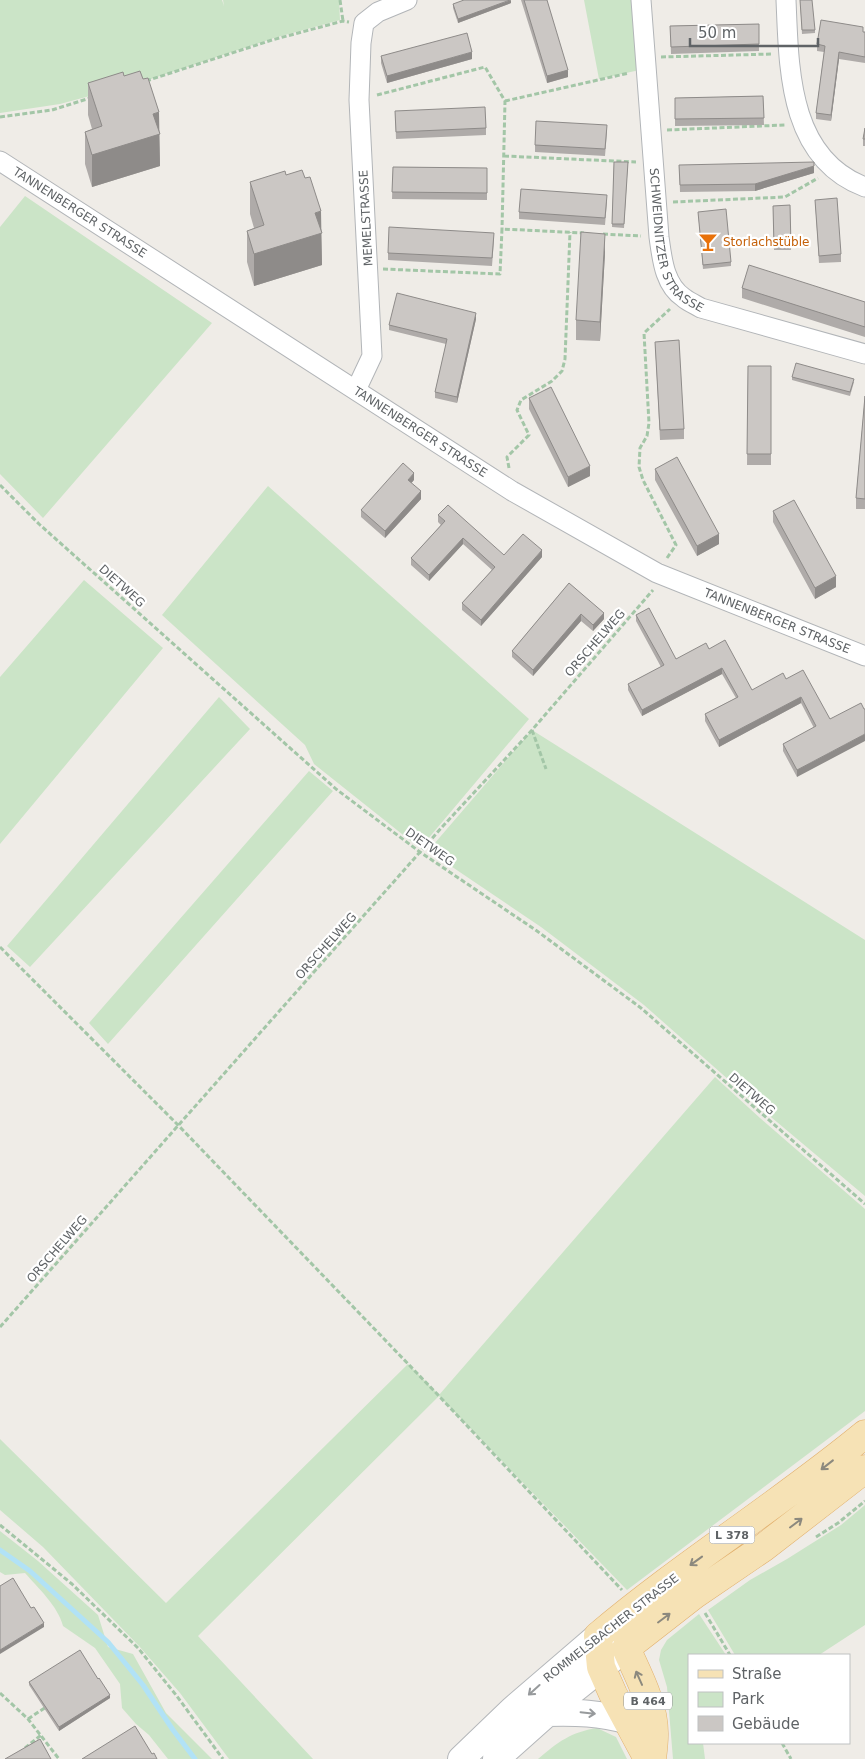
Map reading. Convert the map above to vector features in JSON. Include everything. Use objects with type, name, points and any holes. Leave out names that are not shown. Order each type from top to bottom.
[{"type":"main road","name":"ROMMELSBACHER STRASSE","points":[[461,1759],[531,1692],[637,1604],[809,1479],[865,1434]]},
{"type":"main road","name":"ROMMELSBACHER STRASSE","points":[[496,1759],[601,1667],[694,1595],[763,1548],[865,1469]]},
{"type":"main road","points":[[598,1636],[626,1648]]},
{"type":"main road","name":"B 464","points":[[598,1636],[601,1667],[648,1759]]},
{"type":"main road","name":"B 464","points":[[626,1648],[644,1689],[651,1711],[654,1734],[652,1759]]},
{"type":"main road","name":"B 464","points":[[546,1714],[580,1712],[611,1716],[629,1721]]},
{"type":"street","points":[[364,23],[378,12],[407,0]]},
{"type":"street","name":"SCHWEIDNITZER STRASSE","points":[[641,0],[659,237],[662,263],[670,282],[682,297],[701,308],[865,354]]},
{"type":"street","points":[[786,0],[788,54],[795,101],[806,132],[819,152],[834,169],[865,187]]},
{"type":"street","name":"MEMELSTRASSE","points":[[356,390],[372,356],[359,100],[361,43],[364,23]]},
{"type":"street","name":"TANNENBERGER STRASSE","points":[[0,161],[512,491],[661,575],[865,656]]},
{"type":"path","points":[[340,0],[343,21]]},
{"type":"path","points":[[142,82],[272,40],[343,21],[364,23]]},
{"type":"path","points":[[505,101],[646,63],[788,54]]},
{"type":"path","points":[[359,100],[485,67],[505,101],[500,274],[368,269]]},
{"type":"path","points":[[0,117],[52,110],[97,96]]},
{"type":"path","points":[[651,130],[803,124]]},
{"type":"path","points":[[504,156],[654,163]]},
{"type":"path","points":[[657,203],[785,197],[834,169]]},
{"type":"path","points":[[502,229],[585,233]]},
{"type":"path","points":[[512,491],[508,457],[528,435],[517,410],[521,400],[552,381],[562,371],[565,359],[570,232]]},
{"type":"path","points":[[600,234],[659,237]]},
{"type":"path","name":"ORSCHELWEG","points":[[0,1327],[420,852],[532,730],[661,575],[676,545],[643,480],[639,467],[640,448],[647,436],[649,423],[644,333],[682,297]]},
{"type":"path","name":"DIETWEG","points":[[0,485],[39,524],[336,789],[420,852],[537,931],[642,1008],[865,1204]]},
{"type":"path","points":[[532,730],[546,769]]},
{"type":"path","points":[[0,947],[178,1125],[637,1604]]},
{"type":"path","points":[[0,1525],[72,1584],[138,1648],[224,1759]]},
{"type":"path","points":[[694,1595],[729,1654]]},
{"type":"path","points":[[0,1693],[28,1719],[59,1759]]},
{"type":"path","points":[[28,1719],[53,1703]]},
{"type":"path","points":[[18,1753],[41,1736]]},
{"type":"path","points":[[783,1744],[792,1759]]},
{"type":"green space","points":[[0,0],[222,0],[224,6],[223,0],[339,0],[340,20],[274,38],[142,82],[60,104],[0,113]]},
{"type":"green space","points":[[584,0],[638,0],[644,69],[599,79]]},
{"type":"green space","points":[[25,196],[212,323],[43,518],[0,474],[0,227]]},
{"type":"green space","points":[[268,486],[529,719],[427,840],[419,844],[412,842],[314,764],[305,745],[162,615]]},
{"type":"green space","points":[[84,580],[163,648],[0,844],[0,677]]},
{"type":"green space","points":[[219,697],[250,729],[30,967],[7,946]]},
{"type":"green space","points":[[532,730],[865,940],[865,1196],[765,1112],[644,1005],[541,927],[436,856],[432,850],[434,844]]},
{"type":"green space","points":[[309,771],[333,791],[108,1044],[89,1023]]},
{"type":"green space","points":[[715,1077],[865,1209],[865,1411],[627,1590],[439,1396],[198,1636],[313,1759],[229,1759],[180,1693],[139,1646],[43,1547],[0,1510],[0,1439],[166,1603],[408,1364],[439,1395]]},
{"type":"green space","points":[[865,1505],[865,1625],[821,1654],[734,1654],[708,1610],[750,1580],[841,1525]]},
{"type":"green space","points":[[0,1531],[38,1561],[98,1615],[108,1647],[133,1654],[166,1713],[212,1759],[168,1759],[149,1735],[122,1708],[120,1684],[95,1648],[63,1626],[52,1604],[25,1573],[5,1575],[0,1572]]},
{"type":"green space","points":[[699,1614],[725,1654],[688,1654],[688,1744],[703,1744],[705,1759],[673,1759],[667,1687],[659,1660],[661,1650],[667,1640]]},
{"type":"green space","points":[[597,1728],[616,1737],[627,1759],[538,1759],[572,1735]]},
{"type":"building","points":[[464,0],[510,0],[458,19],[453,4]]},
{"type":"building","points":[[524,0],[547,0],[568,70],[547,76]]},
{"type":"building","points":[[800,0],[812,0],[815,30],[802,30]]},
{"type":"building","points":[[821,20],[863,27],[863,32],[865,32],[865,57],[839,52],[831,115],[816,113],[825,46],[817,44]]},
{"type":"building","points":[[759,24],[759,44],[671,47],[670,26]]},
{"type":"building","points":[[467,33],[472,52],[387,76],[381,56]]},
{"type":"building","points":[[140,71],[143,79],[148,78],[159,112],[153,114],[160,134],[92,155],[85,132],[102,126],[88,83],[123,72],[124,76]]},
{"type":"building","points":[[763,96],[764,118],[675,119],[675,98]]},
{"type":"building","points":[[485,107],[486,128],[396,132],[395,111]]},
{"type":"building","points":[[536,121],[607,125],[605,149],[535,145]]},
{"type":"building","points":[[614,162],[628,162],[624,224],[612,224]]},
{"type":"building","points":[[814,162],[814,166],[755,184],[680,185],[679,165]]},
{"type":"building","points":[[393,167],[487,168],[487,193],[392,192]]},
{"type":"building","points":[[302,170],[305,178],[310,177],[321,211],[315,213],[322,233],[254,254],[247,231],[264,225],[250,182],[285,171],[286,175]]},
{"type":"building","points":[[521,189],[607,195],[605,218],[519,212]]},
{"type":"building","points":[[837,198],[841,254],[819,256],[815,200]]},
{"type":"building","points":[[790,205],[791,246],[774,246],[773,206]]},
{"type":"building","points":[[726,209],[731,262],[703,265],[698,212]]},
{"type":"building","points":[[389,227],[494,233],[492,258],[388,253]]},
{"type":"building","points":[[581,232],[605,234],[600,322],[576,320]]},
{"type":"building","points":[[749,265],[865,302],[865,327],[742,288]]},
{"type":"building","points":[[397,293],[476,313],[457,397],[435,392],[447,339],[389,325]]},
{"type":"building","points":[[679,340],[684,429],[660,430],[655,342]]},
{"type":"building","points":[[796,363],[854,379],[850,392],[792,377]]},
{"type":"building","points":[[748,366],[771,366],[771,454],[747,454]]},
{"type":"building","points":[[551,387],[590,466],[568,477],[529,398]]},
{"type":"building","points":[[865,396],[865,499],[856,498]]},
{"type":"building","points":[[677,457],[719,534],[697,546],[655,469]]},
{"type":"building","points":[[403,463],[414,473],[408,480],[421,491],[385,531],[361,510]]},
{"type":"building","points":[[794,500],[836,576],[815,588],[773,511]]},
{"type":"building","points":[[448,505],[504,555],[523,534],[542,550],[481,620],[462,603],[495,567],[463,538],[429,575],[411,558],[445,521],[438,515]]},
{"type":"building","points":[[569,583],[604,613],[593,625],[581,614],[533,670],[512,651]]},
{"type":"building","points":[[649,608],[676,659],[706,643],[709,649],[725,640],[752,690],[783,673],[786,679],[803,670],[830,719],[861,703],[865,709],[865,734],[797,770],[783,744],[816,726],[801,697],[719,740],[705,714],[738,697],[722,668],[642,710],[628,684],[664,665],[636,615]]},
{"type":"building","points":[[13,1578],[31,1608],[34,1607],[44,1623],[0,1650],[0,1586]]},
{"type":"building","points":[[80,1650],[110,1695],[59,1727],[29,1682]]},
{"type":"building","points":[[135,1726],[157,1759],[82,1759]]},
{"type":"building","points":[[40,1739],[51,1759],[5,1759]]},
{"type":"waterway","points":[[0,1550],[30,1571],[108,1642],[143,1685],[195,1759]]},
{"type":"place","name":"Storlachstüble","points":[[708,242]]}]
